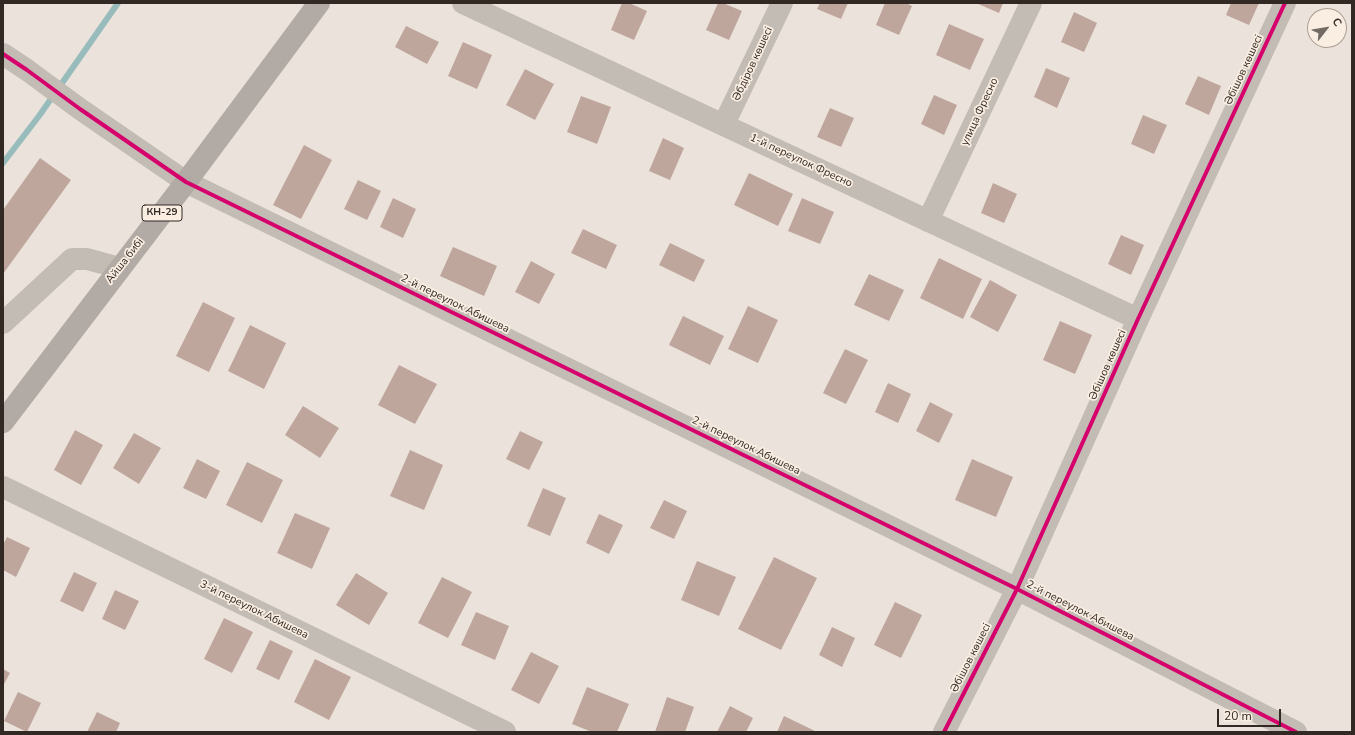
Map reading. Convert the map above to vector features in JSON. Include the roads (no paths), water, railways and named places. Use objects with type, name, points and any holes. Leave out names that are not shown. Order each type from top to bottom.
[{"type":"main road","name":"Айша бибі","points":[[4,420],[186,182],[319,3]]},
{"type":"street","name":"1-й переулок Фресно","points":[[463,3],[1138,319]]},
{"type":"street","name":"Әбдіров көшесі","points":[[724,124],[782,3]]},
{"type":"street","name":"улица Фресно","points":[[928,221],[1031,3]]},
{"type":"street","name":"Әбішов көшесі","points":[[944,732],[1017,589],[1138,319],[1285,3]]},
{"type":"street","name":"2-й переулок Абишева","points":[[3,54],[186,182],[1017,589],[1296,732]]},
{"type":"street","points":[[3,323],[72,260],[87,259],[120,268]]},
{"type":"street","name":"3-й переулок Абишева","points":[[3,487],[505,732]]},
{"type":"waterway","points":[[3,163],[39,116],[118,3]]}]
